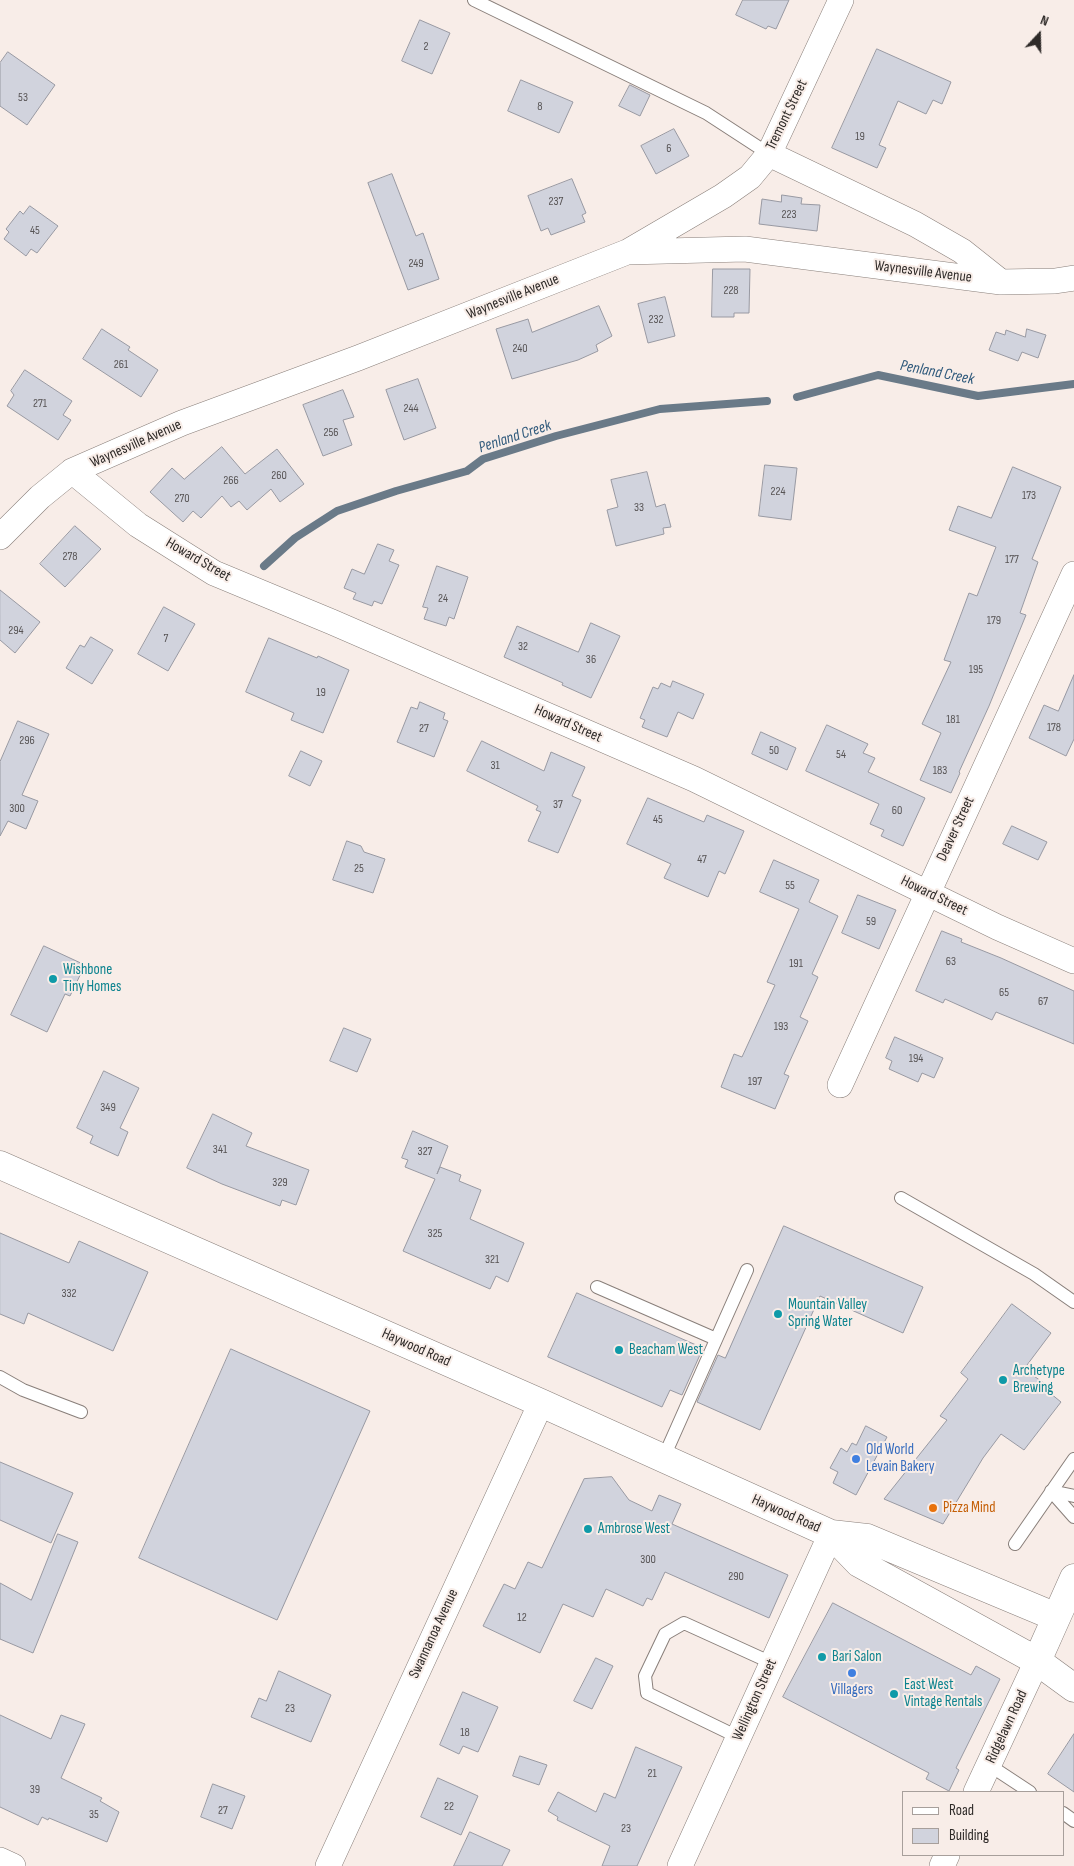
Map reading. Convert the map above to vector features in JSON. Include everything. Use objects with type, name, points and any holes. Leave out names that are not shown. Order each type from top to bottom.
[{"type":"main road","name":"Haywood Road","points":[[0,1165],[541,1403],[831,1534],[867,1538],[1056,1617]]},
{"type":"main road","name":"Haywood Road","points":[[831,1534],[859,1563],[1036,1661],[1074,1688]]},
{"type":"main road","points":[[1036,1661],[1074,1578]]},
{"type":"street","name":"Tremont Street","points":[[627,252],[723,196],[750,177],[769,154],[841,0]]},
{"type":"street","points":[[769,154],[915,224],[962,251],[1001,282]]},
{"type":"street","name":"Waynesville Avenue","points":[[0,537],[40,497],[72,472],[182,423],[358,358],[627,252],[745,249],[1001,282],[1055,281],[1074,278]]},
{"type":"street","name":"Howard Street","points":[[72,472],[138,525],[214,573],[332,622],[694,779],[997,927],[1074,961]]},
{"type":"street","name":"Deaver Street","points":[[840,1085],[1074,574]]},
{"type":"street","name":"Swannanoa Avenue","points":[[328,1866],[541,1403]]},
{"type":"street","name":"Wellington Street","points":[[680,1866],[831,1534]]},
{"type":"street","name":"Ridgelawn Road","points":[[976,1791],[1036,1661]]},
{"type":"street","points":[[0,1860],[13,1866]]},
{"type":"lane","points":[[474,0],[706,113],[769,154]]},
{"type":"lane","points":[[901,1198],[927,1211],[1034,1274],[1074,1302]]},
{"type":"lane","points":[[663,1459],[747,1270]]},
{"type":"lane","points":[[597,1287],[716,1339]]},
{"type":"lane","points":[[0,1377],[23,1390],[81,1412]]},
{"type":"lane","points":[[1015,1544],[1074,1459]]},
{"type":"lane","points":[[1051,1491],[1074,1496]]},
{"type":"lane","points":[[1051,1491],[1074,1517]]},
{"type":"lane","points":[[738,1737],[647,1694],[645,1676],[665,1634],[684,1623],[772,1663]]},
{"type":"lane","points":[[989,1765],[1028,1791]]},
{"type":"building","points":[[743,0],[789,0],[776,29],[768,26],[766,29],[736,15]]},
{"type":"building","points":[[420,20],[450,33],[432,74],[402,61]]},
{"type":"building","points":[[877,49],[951,82],[942,104],[933,100],[926,114],[898,101],[879,145],[886,148],[877,168],[832,148]]},
{"type":"building","points":[[8,52],[55,85],[27,125],[0,106],[0,63]]},
{"type":"building","points":[[521,80],[573,102],[559,133],[508,111]]},
{"type":"building","points":[[630,85],[650,95],[640,116],[619,106]]},
{"type":"building","points":[[674,129],[689,156],[656,174],[641,146]]},
{"type":"building","points":[[392,174],[416,236],[423,233],[439,279],[408,290],[368,183]]},
{"type":"building","points":[[572,179],[586,213],[582,215],[585,222],[551,235],[548,228],[541,231],[528,196]]},
{"type":"building","points":[[782,195],[802,198],[801,204],[820,205],[817,231],[759,224],[762,199],[781,202]]},
{"type":"building","points":[[30,206],[58,226],[37,253],[31,249],[26,256],[4,239],[9,232],[6,229],[20,211],[23,214]]},
{"type":"building","points":[[713,269],[750,269],[749,313],[734,313],[734,317],[712,317]]},
{"type":"building","points":[[665,297],[675,336],[648,343],[638,304]]},
{"type":"building","points":[[599,306],[612,336],[596,345],[598,351],[578,360],[512,379],[496,329],[528,319],[532,332]]},
{"type":"building","points":[[102,329],[130,347],[128,350],[158,370],[141,397],[83,359]]},
{"type":"building","points":[[1027,329],[1046,335],[1038,358],[1022,352],[1018,361],[989,350],[996,332],[1005,335],[1006,330],[1025,337]]},
{"type":"building","points":[[25,370],[72,401],[63,415],[71,420],[58,440],[7,406],[14,395],[11,391]]},
{"type":"building","points":[[418,379],[436,428],[404,440],[386,390]]},
{"type":"building","points":[[343,390],[354,417],[343,420],[352,445],[323,456],[303,405]]},
{"type":"building","points":[[222,447],[245,474],[277,449],[304,484],[280,502],[271,489],[247,510],[239,501],[231,507],[222,496],[201,518],[193,511],[183,522],[150,492],[172,468],[184,479]]},
{"type":"building","points":[[765,465],[797,468],[791,520],[759,516]]},
{"type":"building","points":[[1013,467],[1061,487],[1032,559],[1038,562],[1020,613],[1026,615],[951,793],[920,780],[941,733],[922,724],[951,662],[944,660],[969,593],[977,596],[996,547],[949,530],[958,506],[991,518]]},
{"type":"building","points":[[647,472],[656,507],[665,504],[671,527],[663,528],[664,534],[616,546],[607,510],[618,507],[611,480]]},
{"type":"building","points":[[75,526],[101,549],[65,587],[40,564]]},
{"type":"building","points":[[378,544],[394,550],[389,561],[399,565],[382,604],[374,601],[372,606],[353,599],[356,593],[344,588],[352,569],[364,574]]},
{"type":"building","points":[[437,566],[468,577],[454,619],[449,617],[446,626],[424,619],[428,608],[423,607]]},
{"type":"building","points":[[0,590],[40,622],[15,653],[0,640]]},
{"type":"building","points":[[164,607],[195,624],[168,671],[138,654]]},
{"type":"building","points":[[591,623],[620,636],[591,698],[562,685],[563,683],[504,657],[517,626],[578,652]]},
{"type":"building","points":[[91,637],[113,650],[92,684],[66,668],[80,645],[84,647]]},
{"type":"building","points":[[269,638],[349,670],[323,733],[291,720],[294,713],[246,692]]},
{"type":"building","points":[[1074,675],[1074,739],[1066,756],[1029,738],[1044,705],[1058,711]]},
{"type":"building","points":[[673,681],[704,694],[693,719],[678,712],[667,737],[642,727],[645,720],[640,718],[653,687],[658,689],[661,683],[670,687]]},
{"type":"building","points":[[420,702],[445,713],[443,719],[448,721],[434,757],[397,742],[411,707],[417,709]]},
{"type":"building","points":[[18,721],[49,734],[22,795],[38,801],[26,829],[8,821],[0,836],[0,762]]},
{"type":"building","points":[[827,725],[868,744],[863,753],[875,758],[868,772],[925,798],[903,846],[881,836],[884,830],[870,824],[879,804],[806,771]]},
{"type":"building","points":[[761,732],[796,748],[787,770],[752,754]]},
{"type":"building","points":[[482,741],[544,771],[551,752],[585,767],[572,796],[581,800],[558,853],[528,841],[541,812],[536,810],[538,806],[467,771]]},
{"type":"building","points":[[301,751],[322,761],[310,786],[289,776]]},
{"type":"building","points":[[648,798],[704,822],[707,815],[744,831],[725,874],[719,871],[708,897],[664,878],[671,864],[627,844]]},
{"type":"building","points":[[1012,826],[1047,842],[1038,860],[1003,844]]},
{"type":"building","points":[[347,841],[361,846],[364,852],[385,859],[373,893],[333,880]]},
{"type":"building","points":[[774,860],[819,880],[809,902],[838,916],[812,974],[818,977],[800,1017],[808,1021],[784,1074],[789,1076],[775,1109],[721,1087],[734,1054],[742,1057],[775,985],[767,982],[799,909],[760,892]]},
{"type":"building","points":[[858,895],[896,910],[879,949],[842,933]]},
{"type":"building","points":[[942,931],[962,939],[961,942],[1074,991],[1074,1044],[996,1012],[992,1020],[945,999],[943,1003],[916,991]]},
{"type":"building","name":"Wishbone Tiny Homes","points":[[44,946],[85,965],[70,996],[65,994],[47,1032],[11,1015]]},
{"type":"building","points":[[344,1028],[371,1039],[357,1072],[330,1061]]},
{"type":"building","points":[[895,1037],[943,1058],[934,1078],[922,1073],[918,1082],[889,1069],[892,1061],[886,1058]]},
{"type":"building","points":[[104,1071],[139,1088],[120,1128],[128,1132],[118,1156],[90,1143],[93,1136],[77,1128]]},
{"type":"building","points":[[213,1114],[252,1133],[246,1146],[309,1170],[296,1205],[282,1200],[280,1206],[222,1184],[187,1168]]},
{"type":"building","points":[[413,1131],[448,1146],[437,1174],[440,1167],[461,1175],[459,1181],[481,1190],[470,1219],[524,1243],[508,1282],[496,1276],[490,1289],[403,1251],[435,1179],[405,1167],[408,1160],[402,1158]]},
{"type":"building","name":"Mountain Valley Spring Water","points":[[784,1226],[923,1287],[903,1333],[820,1296],[760,1430],[697,1402],[718,1355],[725,1358]]},
{"type":"building","points":[[0,1233],[69,1263],[79,1241],[148,1272],[113,1351],[28,1313],[24,1324],[0,1314]]},
{"type":"building","name":"Beacham West","points":[[577,1293],[703,1348],[682,1395],[670,1390],[662,1407],[548,1357]]},
{"type":"building","points":[[1012,1304],[1051,1333],[1024,1369],[1048,1386],[1045,1389],[1061,1402],[1024,1450],[1001,1434],[983,1458],[943,1524],[884,1499],[947,1420],[940,1416],[968,1379],[961,1373]]},
{"type":"building","points":[[231,1349],[370,1411],[277,1620],[139,1558]]},
{"type":"building","name":"Old World Levain Bakery","points":[[866,1426],[887,1437],[856,1495],[833,1483],[838,1472],[830,1468],[841,1448],[847,1452],[852,1443],[856,1445]]},
{"type":"building","points":[[0,1462],[73,1493],[51,1543],[0,1520]]},
{"type":"building","points":[[612,1477],[629,1500],[652,1511],[659,1495],[681,1504],[672,1524],[788,1575],[769,1618],[665,1572],[652,1600],[647,1598],[643,1606],[606,1589],[593,1617],[563,1604],[540,1653],[483,1626],[504,1584],[515,1589],[528,1562],[542,1568],[584,1479]]},
{"type":"building","points":[[58,1534],[78,1542],[33,1653],[0,1639],[0,1583],[31,1600]]},
{"type":"building","points":[[833,1603],[971,1675],[976,1666],[1000,1679],[956,1768],[959,1770],[949,1791],[926,1779],[929,1773],[783,1697]]},
{"type":"building","points":[[596,1658],[613,1666],[592,1709],[574,1701]]},
{"type":"building","points":[[279,1671],[331,1695],[311,1742],[251,1717],[259,1698],[266,1701]]},
{"type":"building","points":[[463,1692],[498,1707],[478,1752],[463,1746],[459,1754],[440,1745]]},
{"type":"building","points":[[0,1715],[51,1739],[61,1715],[85,1724],[61,1778],[102,1798],[100,1801],[119,1812],[107,1842],[49,1818],[48,1820],[42,1817],[38,1825],[0,1807]]},
{"type":"building","points":[[1074,1734],[1074,1792],[1048,1774]]},
{"type":"building","points":[[636,1747],[682,1767],[637,1866],[602,1866],[610,1846],[557,1820],[558,1817],[548,1811],[558,1792],[596,1812],[604,1793],[615,1798]]},
{"type":"building","points":[[520,1756],[547,1765],[539,1785],[513,1776]]},
{"type":"building","points":[[438,1778],[478,1796],[461,1835],[421,1817]]},
{"type":"building","points":[[213,1784],[245,1796],[232,1829],[201,1817]]},
{"type":"building","points":[[470,1832],[510,1850],[502,1866],[454,1866]]},
{"type":"waterway","name":"Penland Creek","points":[[797,397],[878,375],[978,396],[1074,384]]},
{"type":"waterway","name":"Penland Creek","points":[[264,566],[295,538],[337,511],[396,491],[467,471],[483,459],[556,436],[660,409],[767,401]]},
{"type":"place","name":"Wishbone Tiny Homes","points":[[53,979]]},
{"type":"place","name":"Mountain Valley Spring Water","points":[[778,1314]]},
{"type":"place","name":"Beacham West","points":[[619,1350]]},
{"type":"place","name":"Archetype Brewing","points":[[1003,1380]]},
{"type":"place","name":"Old World Levain Bakery","points":[[856,1459]]},
{"type":"place","name":"Pizza Mind","points":[[933,1508]]},
{"type":"place","name":"Ambrose West","points":[[588,1529]]},
{"type":"place","name":"Bari Salon","points":[[822,1657]]},
{"type":"place","name":"Villagers","points":[[852,1673]]},
{"type":"place","name":"East West Vintage Rentals","points":[[894,1694]]}]
